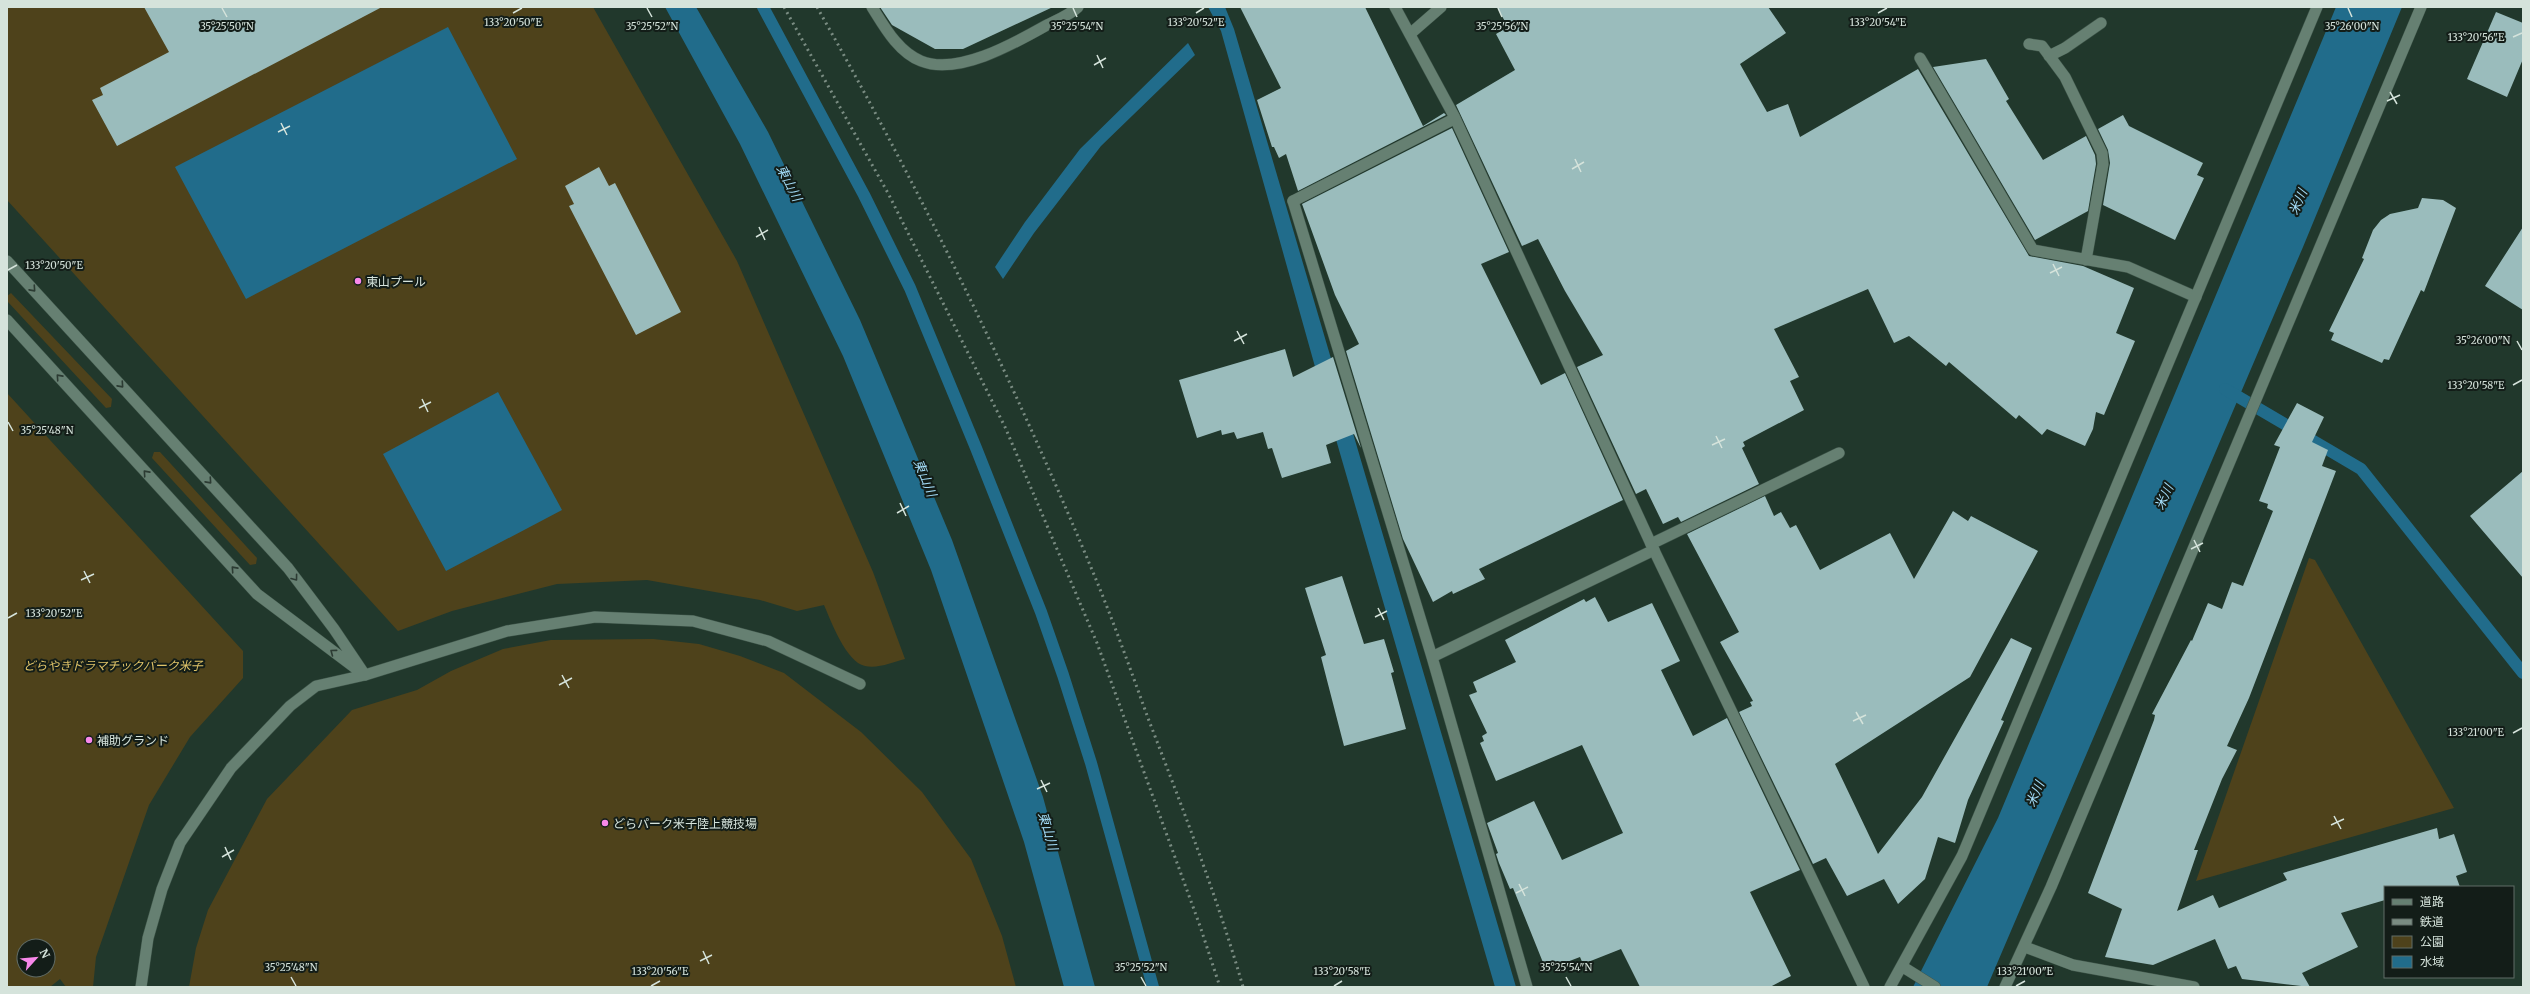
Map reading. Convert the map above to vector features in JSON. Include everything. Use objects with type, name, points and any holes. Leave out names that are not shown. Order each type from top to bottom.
[{"type":"street","points":[[872,7],[886,30],[904,50],[921,61],[941,63],[962,63],[979,58],[1015,42],[1078,7]]},
{"type":"street","points":[[1395,7],[1454,119],[1653,547],[1864,987]]},
{"type":"street","points":[[1410,34],[1441,7]]},
{"type":"street","points":[[1890,987],[1903,967],[1962,856],[2317,7]]},
{"type":"street","points":[[2005,987],[2025,947],[2421,7]]},
{"type":"street","points":[[2049,56],[2065,48],[2101,23]]},
{"type":"street","points":[[2029,44],[2042,46],[2064,77],[2102,153],[2103,164],[2086,260]]},
{"type":"street","points":[[1920,58],[2033,250],[2128,267],[2196,297]]},
{"type":"street","points":[[1454,119],[1293,201],[1432,658],[1527,987]]},
{"type":"street","points":[[7,260],[288,568],[334,629],[364,675]]},
{"type":"street","points":[[7,320],[257,594],[364,675]]},
{"type":"street","points":[[1432,658],[1839,453]]},
{"type":"street","points":[[141,987],[148,938],[156,910],[180,843],[231,768],[290,706],[316,686],[364,675],[506,631],[595,617],[693,621],[768,641],[860,684]]},
{"type":"street","points":[[2025,947],[2073,965],[2194,987]]},
{"type":"street","points":[[1903,967],[1935,987]]},
{"type":"green space","name":"東山プール","points":[[7,7],[593,7],[737,261],[873,572],[905,659],[875,667],[865,666],[858,663],[840,640],[824,605],[797,611],[760,600],[647,580],[557,584],[452,611],[398,631],[7,200]]},
{"type":"green space","points":[[11,293],[112,399],[111,407],[106,408],[8,302],[7,296]]},
{"type":"green space","name":"どらやきドラマチックパーク米子","points":[[7,393],[243,651],[243,678],[190,737],[149,805],[96,957],[93,987],[66,987],[60,979],[50,987],[7,987]]},
{"type":"green space","points":[[154,452],[160,452],[257,558],[256,564],[250,565],[152,458]]},
{"type":"green space","points":[[2309,558],[2315,560],[2454,808],[2196,881]]},
{"type":"green space","name":"どらパーク米子陸上競技場","points":[[653,639],[699,644],[740,656],[784,673],[861,732],[922,792],[971,859],[1002,936],[1016,987],[189,987],[196,948],[208,910],[267,799],[352,710],[417,690],[451,671],[503,649],[551,640]]},
{"type":"water","name":"東山川","points":[[665,7],[696,7],[768,132],[860,320],[952,540],[1043,797],[1095,987],[1064,987],[1024,842],[931,570],[843,356],[740,144]]},
{"type":"water","points":[[1208,7],[1225,7],[1234,29],[1516,987],[1495,987],[1319,381],[1221,31]]},
{"type":"water","name":"米川","points":[[2336,7],[2402,7],[2303,247],[1987,987],[1913,987],[1998,818]]},
{"type":"water","points":[[448,27],[517,159],[246,299],[175,167]]},
{"type":"water","points":[[1188,43],[1195,55],[1101,146],[1034,233],[1003,279],[995,267],[1025,222],[1080,149]]},
{"type":"water","points":[[498,392],[562,510],[446,571],[383,454]]},
{"type":"building","points":[[144,7],[382,7],[117,146],[92,100],[103,95],[100,88],[169,52]]},
{"type":"building","points":[[880,7],[1053,7],[963,49],[935,49],[892,25]]},
{"type":"building","points":[[1240,7],[1365,7],[1423,126],[1444,113],[1446,115],[1298,191],[1286,154],[1279,158],[1274,147],[1272,147],[1257,100],[1281,88]]},
{"type":"building","points":[[1497,7],[1768,7],[1786,33],[1740,64],[1767,112],[1788,104],[1800,137],[1918,69],[2029,256],[2083,266],[2134,288],[2116,333],[2135,341],[2104,415],[2096,412],[2093,429],[2085,446],[2047,429],[2042,435],[2019,415],[2016,419],[1949,362],[1946,366],[1909,336],[1894,343],[1868,289],[1774,329],[1799,377],[1790,381],[1804,410],[1743,442],[1745,446],[1742,448],[1759,484],[1681,522],[1678,517],[1663,524],[1646,489],[1636,494],[1577,367],[1603,355],[1565,291],[1538,239],[1522,246],[1456,105],[1515,70],[1496,34],[1508,27]]},
{"type":"building","points":[[2496,12],[2523,23],[2523,59],[2507,97],[2467,79]]},
{"type":"building","points":[[1986,59],[2009,99],[2006,101],[2043,160],[2086,136],[2095,155],[2096,164],[2088,211],[2035,240],[1933,67]]},
{"type":"building","points":[[2123,115],[2129,126],[2203,163],[2197,175],[2204,178],[2175,240],[2103,205],[2110,163],[2108,150],[2098,129]]},
{"type":"building","points":[[1452,128],[1509,252],[1481,264],[1541,385],[1565,373],[1623,500],[1479,569],[1485,579],[1453,594],[1452,591],[1433,602],[1403,539],[1346,351],[1359,344],[1335,295],[1302,204]]},
{"type":"building","points":[[599,167],[609,186],[615,183],[681,312],[636,335],[569,206],[574,204],[565,186]]},
{"type":"building","points":[[2422,198],[2443,200],[2456,208],[2424,292],[2421,290],[2389,360],[2384,359],[2382,363],[2331,340],[2334,333],[2329,331],[2364,259],[2362,258],[2373,230],[2381,220],[2390,214],[2418,208]]},
{"type":"building","points":[[2523,227],[2523,310],[2485,286]]},
{"type":"building","points":[[1285,349],[1293,377],[1333,357],[1361,448],[1354,434],[1326,445],[1331,463],[1282,478],[1272,448],[1268,449],[1263,432],[1237,439],[1234,432],[1222,435],[1221,430],[1197,438],[1179,380]]},
{"type":"building","points":[[2297,403],[2324,417],[2312,442],[2328,450],[2322,466],[2336,471],[2249,698],[2227,746],[2237,750],[2222,779],[2194,850],[2198,850],[2177,911],[2213,895],[2219,908],[2287,880],[2283,873],[2437,828],[2439,839],[2454,834],[2467,872],[2456,876],[2460,886],[2384,886],[2384,900],[2341,913],[2358,947],[2302,973],[2310,987],[2242,979],[2236,966],[2228,969],[2215,939],[2153,965],[2105,957],[2122,909],[2088,893],[2154,720],[2155,715],[2152,714],[2191,640],[2192,641],[2208,603],[2222,609],[2232,582],[2243,586],[2273,511],[2267,508],[2268,504],[2259,501],[2280,447],[2274,445]]},
{"type":"building","points":[[2523,471],[2523,578],[2470,516]]},
{"type":"building","points":[[1765,496],[1774,516],[1781,512],[1790,528],[1796,525],[1820,570],[1890,533],[1914,579],[1953,511],[1968,521],[1971,516],[2038,551],[1970,677],[1835,764],[1878,854],[1922,797],[2011,638],[2032,648],[2001,720],[2004,721],[1968,800],[1955,843],[1938,837],[1925,879],[1898,904],[1884,879],[1847,896],[1826,858],[1813,864],[1739,712],[1752,706],[1750,702],[1753,701],[1720,642],[1739,632],[1687,534]]},
{"type":"building","points":[[1342,576],[1364,644],[1384,639],[1394,672],[1391,673],[1406,729],[1344,746],[1321,657],[1326,655],[1305,588]]},
{"type":"building","points":[[1595,597],[1608,622],[1652,603],[1680,661],[1661,670],[1693,736],[1727,718],[1800,870],[1750,892],[1791,976],[1770,987],[1640,987],[1621,949],[1583,964],[1580,957],[1546,970],[1513,888],[1510,889],[1499,863],[1496,854],[1498,853],[1487,823],[1534,801],[1562,860],[1623,833],[1582,745],[1496,781],[1480,743],[1484,741],[1482,736],[1487,733],[1469,695],[1477,692],[1473,682],[1516,662],[1505,640],[1584,599],[1586,602]]},
{"type":"waterway","points":[[763,7],[864,195],[910,288],[976,448],[1041,612],[1063,675],[1091,763],[1153,987]]},
{"type":"waterway","points":[[2225,389],[2361,469],[2523,673]]},
{"type":"railway","points":[[784,7],[889,195],[1005,427],[1097,643],[1200,926],[1220,987]]},
{"type":"railway","points":[[817,7],[893,146],[965,288],[999,359],[1064,504],[1109,612],[1186,818],[1222,919],[1243,987]]},
{"type":"place","name":"東山プール","points":[[358,281]]},
{"type":"place","name":"補助グランド","points":[[89,740]]},
{"type":"place","name":"どらパーク米子陸上競技場","points":[[605,823]]}]
